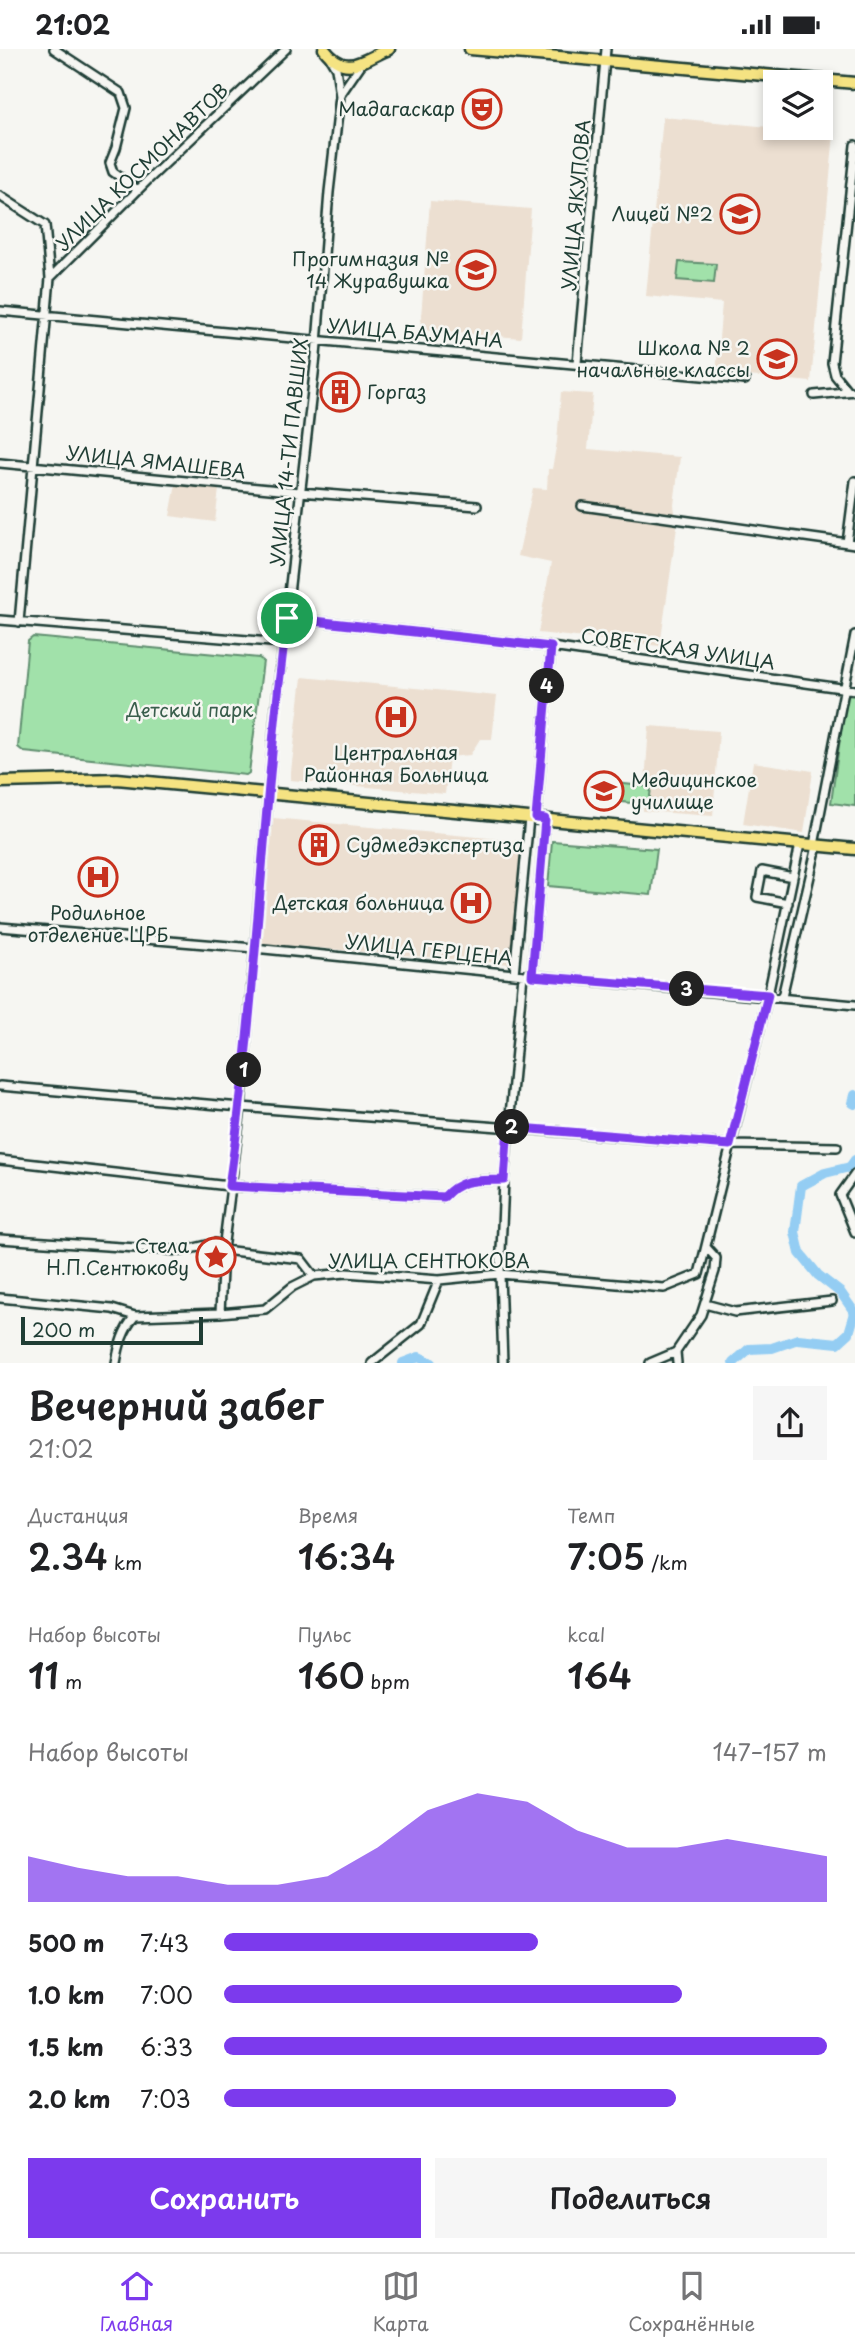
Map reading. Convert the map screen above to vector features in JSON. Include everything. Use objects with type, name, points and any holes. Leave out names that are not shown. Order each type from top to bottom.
[{"type":"main road","points":[[365,61],[376,49]]},
{"type":"main road","points":[[326,51],[345,65],[365,61],[389,49]]},
{"type":"main road","points":[[470,49],[605,55],[855,83]]},
{"type":"main road","points":[[0,782],[117,779],[855,849]]},
{"type":"street","points":[[54,49],[121,93],[126,108],[110,163],[113,172],[138,190]]},
{"type":"street","name":"УЛИЦА КОСМОНАВТОВ","points":[[50,278],[286,49]]},
{"type":"street","points":[[326,51],[336,68],[340,96]]},
{"type":"street","name":"УЛИЦА ЯКУПОВА","points":[[577,363],[605,55]]},
{"type":"street","points":[[340,96],[365,61]]},
{"type":"street","name":"УЛИЦА 14-ТИ ПАВШИХ","points":[[220,1313],[229,1186],[241,1107],[268,794],[317,341],[340,96]]},
{"type":"street","points":[[851,390],[835,375],[832,363],[851,214],[855,145]]},
{"type":"street","points":[[0,196],[45,225],[50,278],[19,622]]},
{"type":"street","name":"УЛИЦА БАУМАНА","points":[[0,310],[745,380]]},
{"type":"street","points":[[814,395],[851,390]]},
{"type":"street","name":"УЛИЦА ЯМАШЕВА","points":[[0,463],[477,506]]},
{"type":"street","points":[[582,506],[851,544],[855,481]]},
{"type":"street","name":"СОВЕТСКАЯ УЛИЦА","points":[[287,618],[551,647],[855,690]]},
{"type":"street","points":[[0,619],[284,643]]},
{"type":"street","points":[[782,997],[815,845],[855,635]]},
{"type":"street","points":[[503,1363],[500,1274],[504,1180],[508,1127],[528,975],[551,647]]},
{"type":"street","points":[[514,974],[537,819]]},
{"type":"street","points":[[677,1363],[677,1352],[701,1315],[715,1271],[716,1258],[706,1247],[768,995],[800,844]]},
{"type":"street","points":[[788,903],[757,897],[762,871],[793,877]]},
{"type":"street","name":"УЛИЦА ГЕРЦЕНА","points":[[0,927],[254,948],[855,1005]]},
{"type":"street","points":[[0,1086],[730,1145],[837,1147]]},
{"type":"street","points":[[0,1160],[229,1186],[444,1197],[454,1185],[469,1181],[504,1180]]},
{"type":"street","points":[[855,1174],[840,1195],[855,1232]]},
{"type":"street","name":"УЛИЦА СЕНТЮКОВА","points":[[0,1239],[182,1251],[215,1243],[223,1249],[301,1259],[314,1276],[346,1273],[439,1280],[500,1274],[664,1288],[699,1274],[706,1247]]},
{"type":"street","points":[[0,1298],[112,1309],[135,1316],[220,1313],[265,1309],[292,1287],[314,1276]]},
{"type":"street","points":[[372,1363],[421,1324],[439,1280]]},
{"type":"street","points":[[705,1304],[736,1312],[832,1301]]},
{"type":"street","points":[[116,1363],[120,1342],[135,1316]]},
{"type":"street","points":[[650,1363],[677,1352]]},
{"type":"shaded area","name":"Лицей №2","points":[[663,117],[763,126],[763,140],[833,140],[834,133],[811,382],[716,373],[722,303],[646,296]]},
{"type":"shaded area","name":"Прогимназия № 14 Журавушка","points":[[430,201],[531,209],[521,338],[420,330]]},
{"type":"shaded area","points":[[561,392],[593,394],[588,449],[680,457],[674,505],[677,527],[660,646],[538,633],[551,563],[518,556],[533,488],[547,489],[548,469],[552,469],[557,442]]},
{"type":"shaded area","points":[[176,484],[219,489],[215,522],[170,516]]},
{"type":"shaded area","name":"Центральная Районная Больница","points":[[302,677],[497,696],[492,739],[480,739],[470,755],[449,757],[445,794],[290,780]]},
{"type":"shaded area","points":[[649,726],[719,731],[713,816],[643,811]]},
{"type":"shaded area","points":[[753,762],[813,771],[804,833],[743,824]]},
{"type":"shaded area","points":[[273,818],[521,841],[510,964],[259,943]]},
{"type":"green space","points":[[679,262],[716,264],[714,283],[677,280]]},
{"type":"green space","name":"Детский парк","points":[[33,637],[259,658],[263,661],[249,773],[246,775],[24,752],[18,747],[28,641]]},
{"type":"green space","points":[[846,695],[855,696],[855,806],[831,803]]},
{"type":"green space","points":[[615,783],[651,787],[649,805],[613,801]]},
{"type":"green space","points":[[552,841],[657,849],[651,895],[548,886]]},
{"type":"waterway","points":[[855,1095],[855,1104]]},
{"type":"waterway","points":[[733,1363],[749,1349],[772,1348],[798,1339],[838,1343],[849,1333],[855,1313],[841,1293],[818,1275],[800,1253],[795,1232],[801,1186],[825,1173],[850,1167],[855,1160]]},
{"type":"waterway","points":[[403,1363],[419,1357],[432,1363]]},
{"type":"place","name":"Мадагаскар","points":[[482,109]]},
{"type":"place","name":"Лицей №2","points":[[740,214]]},
{"type":"place","name":"Прогимназия № 14 Журавушка","points":[[476,270]]},
{"type":"place","name":"Школа № 2 начальные классы","points":[[777,359]]},
{"type":"place","name":"Горгаз","points":[[340,392]]},
{"type":"place","name":"Центральная Районная Больница","points":[[396,717]]},
{"type":"place","name":"Медицинское училище","points":[[604,791]]},
{"type":"place","name":"Судмедэкспертиза","points":[[319,845]]},
{"type":"place","name":"Родильное отделение ЦРБ","points":[[98,877]]},
{"type":"place","name":"Детская больница","points":[[471,903]]},
{"type":"place","name":"Стела Н.П.Сентюкову","points":[[216,1257]]},
{"type":"route","points":[[287,618],[551,647],[536,818],[545,819],[532,976],[768,995],[730,1145],[508,1127],[504,1180],[469,1181],[454,1185],[444,1197],[229,1186],[241,1107],[265,816],[287,618]]}]
